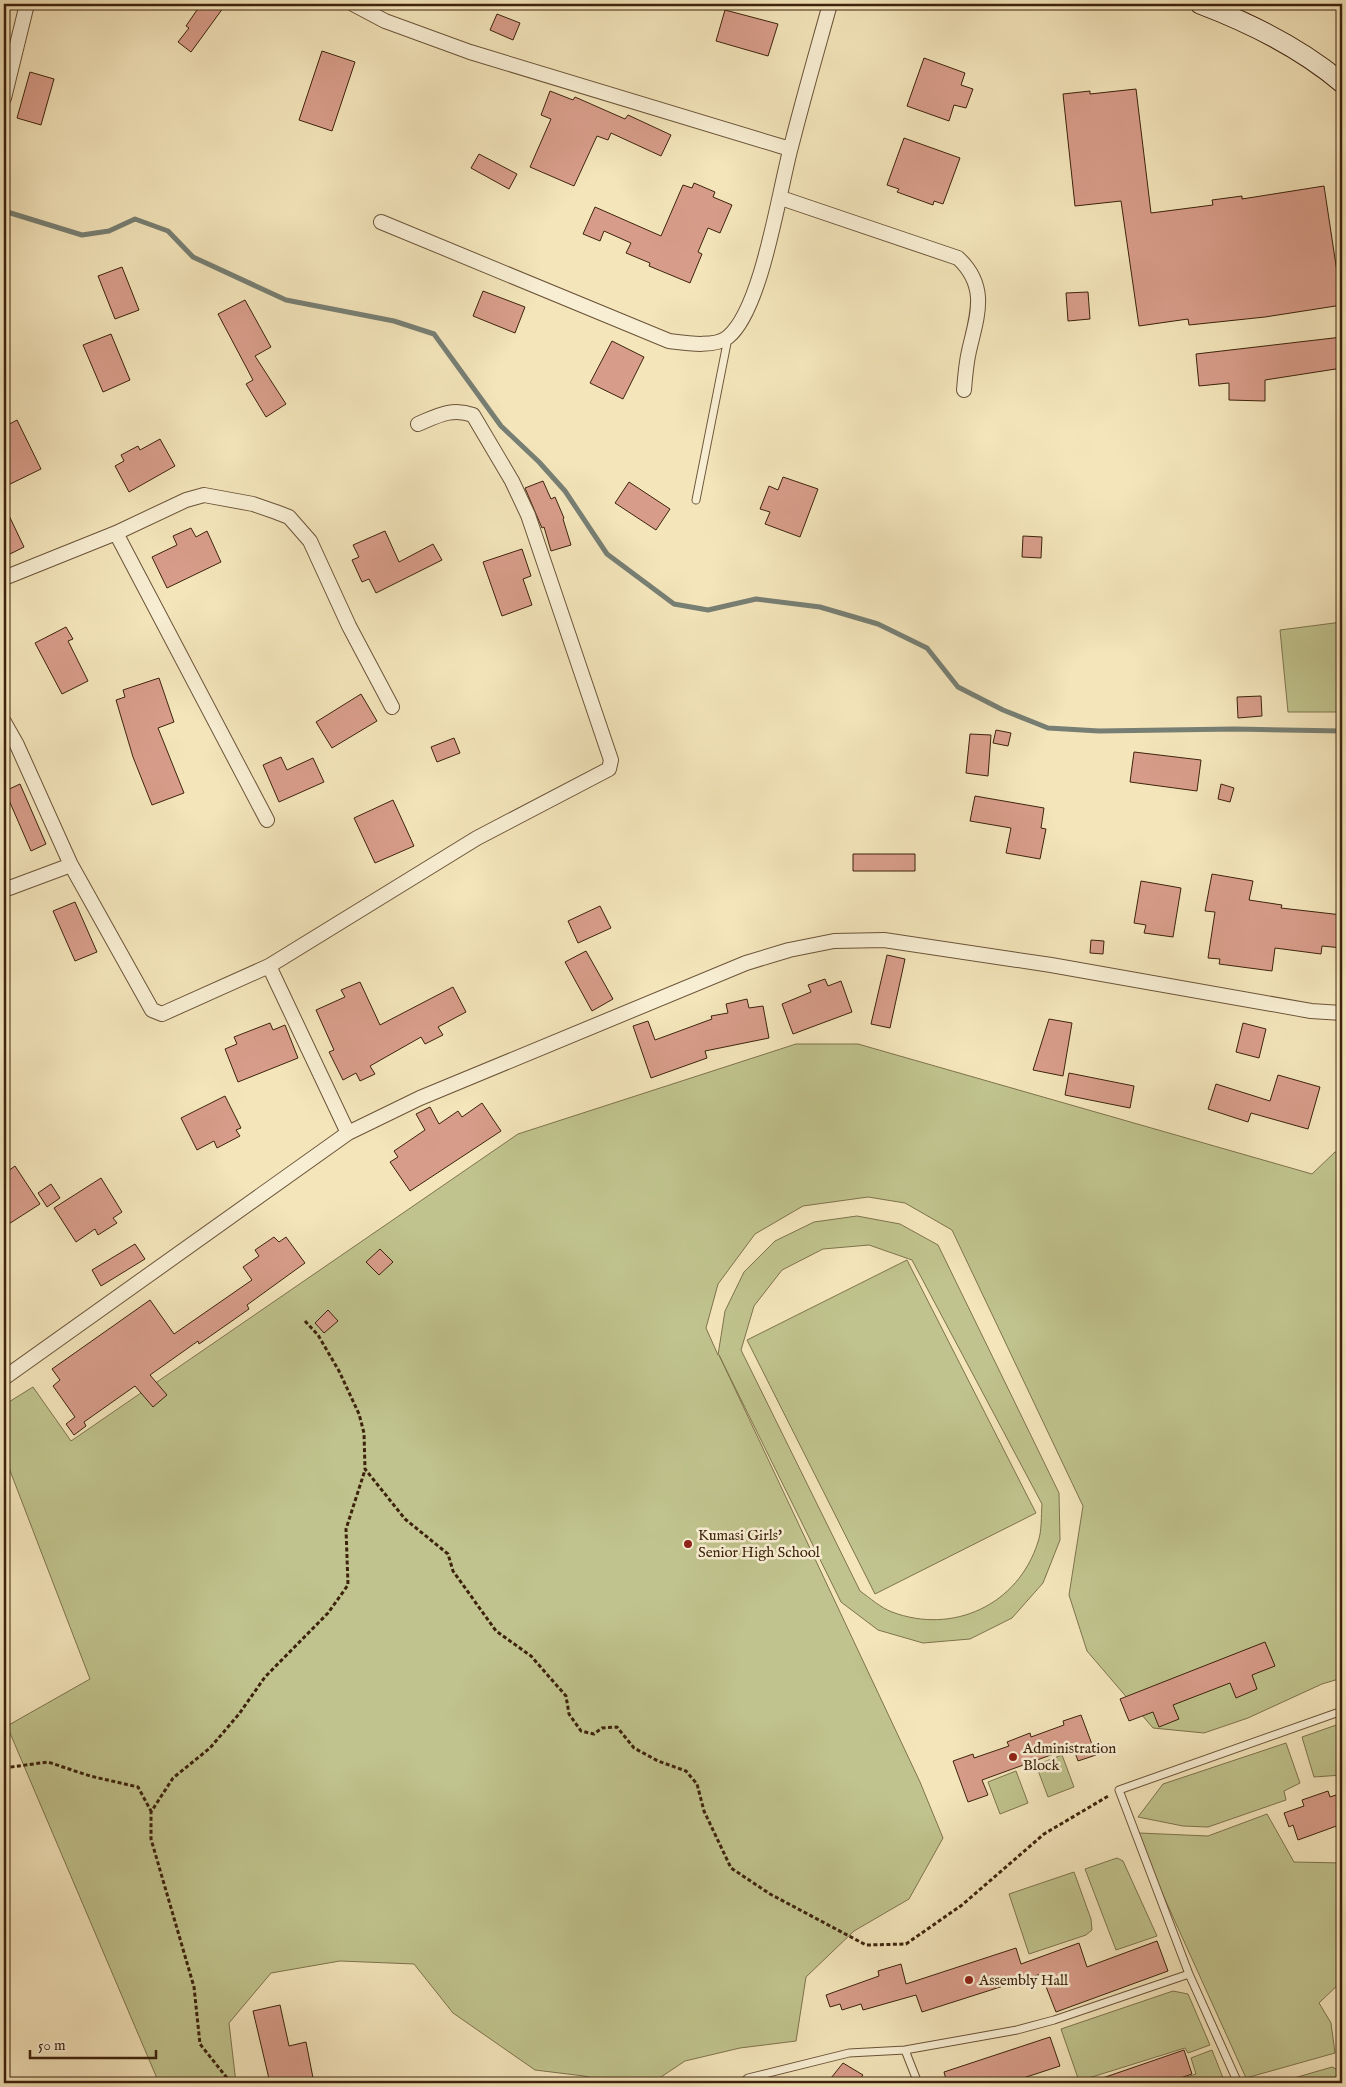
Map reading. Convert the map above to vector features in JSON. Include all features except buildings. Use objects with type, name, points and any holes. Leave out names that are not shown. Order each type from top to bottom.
[{"type":"main road","points":[[1200,4],[1272,36],[1303,54],[1342,82]]},
{"type":"street","points":[[4,98],[27,4]]},
{"type":"street","points":[[353,4],[385,21],[470,52],[790,149]]},
{"type":"street","points":[[380,222],[669,341],[699,346],[728,338],[747,312],[781,198],[790,149],[830,4]]},
{"type":"street","points":[[781,198],[958,258],[969,268],[980,300],[978,316],[968,353],[964,390]]},
{"type":"street","points":[[4,722],[17,745],[71,865],[152,1010],[162,1014],[269,966],[477,838],[609,769],[611,760],[528,516],[512,481],[473,415],[462,410],[449,411],[418,424]]},
{"type":"street","points":[[4,578],[116,532],[186,500],[204,495],[252,504],[289,517],[310,541],[349,626],[392,707]]},
{"type":"street","points":[[116,532],[267,820]]},
{"type":"street","points":[[4,890],[71,865]]},
{"type":"street","points":[[4,1378],[348,1133],[420,1098],[746,963],[789,950],[834,941],[884,940],[1051,965],[1311,1011],[1342,1013]]},
{"type":"street","points":[[269,966],[348,1133]]},
{"type":"lane","points":[[696,500],[728,338]]},
{"type":"lane","points":[[1238,2083],[1189,1974],[1119,1790],[1342,1711]]},
{"type":"lane","points":[[742,2083],[748,2078],[849,2053],[905,2050],[1026,2027],[1189,1974]]},
{"type":"lane","points":[[905,2050],[918,2083]]},
{"type":"path","points":[[151,1812],[173,1778],[210,1748],[239,1714],[265,1677],[328,1613],[348,1585],[346,1529],[365,1469],[364,1433],[359,1414],[339,1371],[318,1335],[305,1321]]},
{"type":"path","points":[[365,1469],[405,1519],[448,1554],[453,1570],[496,1631],[531,1656],[566,1696],[569,1714],[581,1731],[594,1734],[602,1728],[617,1727],[634,1748],[658,1761],[686,1771],[697,1784],[704,1811],[730,1868],[770,1894],[866,1945],[906,1944],[962,1905],[1044,1834],[1119,1790]]},
{"type":"path","points":[[4,1768],[48,1762],[90,1776],[138,1787],[151,1812],[151,1839],[194,1987],[200,2044],[231,2083]]},
{"type":"green space","points":[[1342,622],[1342,712],[1288,712],[1280,630]]},
{"type":"green space","name":"Kumasi Girls' Senior High School","points":[[796,1044],[858,1044],[1312,1174],[1335,1152],[1342,1151],[1342,1678],[1322,1684],[1248,1718],[1204,1733],[1153,1728],[1087,1651],[1069,1595],[1083,1506],[952,1230],[905,1203],[868,1197],[803,1206],[755,1234],[718,1284],[706,1328],[718,1355],[725,1311],[744,1272],[775,1241],[814,1222],[857,1216],[900,1224],[938,1245],[1059,1493],[1060,1540],[1043,1583],[1012,1618],[970,1639],[923,1643],[878,1630],[841,1602],[719,1355],[920,1782],[943,1838],[909,1899],[854,1931],[806,1977],[796,2041],[740,2048],[685,2061],[652,2083],[614,2083],[584,2076],[535,2070],[453,2013],[414,1964],[340,1961],[271,1973],[229,2023],[236,2083],[159,2083],[7,1726],[90,1679],[4,1455],[4,1405],[33,1387],[71,1441],[518,1134]],"holes":[[[869,1245],[912,1260],[1042,1504],[1041,1528],[1038,1542],[1028,1564],[1015,1583],[999,1598],[980,1609],[960,1617],[938,1620],[915,1618],[892,1612],[860,1591],[741,1350],[754,1306],[782,1270],[823,1249]]]},
{"type":"green space","points":[[907,1260],[1036,1513],[875,1594],[747,1340]]},
{"type":"green space","points":[[1342,1723],[1342,1775],[1314,1777],[1302,1737]]},
{"type":"green space","points":[[1286,1743],[1300,1783],[1284,1791],[1286,1800],[1208,1827],[1183,1826],[1138,1817],[1163,1784]]},
{"type":"green space","points":[[1062,1755],[1074,1787],[1048,1797],[1036,1765]]},
{"type":"green space","points":[[1016,1771],[1028,1803],[1000,1814],[988,1782]]},
{"type":"green space","points":[[1267,1814],[1294,1862],[1342,1863],[1342,1981],[1319,2003],[1331,2023],[1335,2053],[1246,2078],[1139,1842],[1139,1833],[1208,1836]]},
{"type":"green space","points":[[1117,1858],[1123,1861],[1157,1936],[1116,1950],[1085,1869]]},
{"type":"green space","points":[[1074,1872],[1091,1919],[1092,1930],[1086,1935],[1029,1954],[1009,1894]]},
{"type":"green space","points":[[1173,1991],[1188,1994],[1210,2045],[1188,2053],[1185,2048],[1079,2081],[1061,2029]]},
{"type":"green space","points":[[1212,2050],[1225,2083],[1170,2083],[1196,2074],[1191,2058]]},
{"type":"green space","points":[[1332,2067],[1342,2072],[1342,2083],[1277,2083]]},
{"type":"waterway","points":[[4,211],[82,235],[109,231],[135,219],[168,231],[193,257],[286,300],[394,321],[434,334],[501,426],[539,462],[565,491],[607,554],[674,604],[708,610],[756,599],[820,607],[878,624],[927,648],[958,687],[1003,710],[1048,728],[1099,731],[1235,729],[1342,731]]},
{"type":"place","name":"Kumasi Girls' Senior High School","points":[[688,1544]]},
{"type":"place","name":"Administration Block","points":[[1013,1757]]},
{"type":"place","name":"Assembly Hall","points":[[969,1980]]}]
